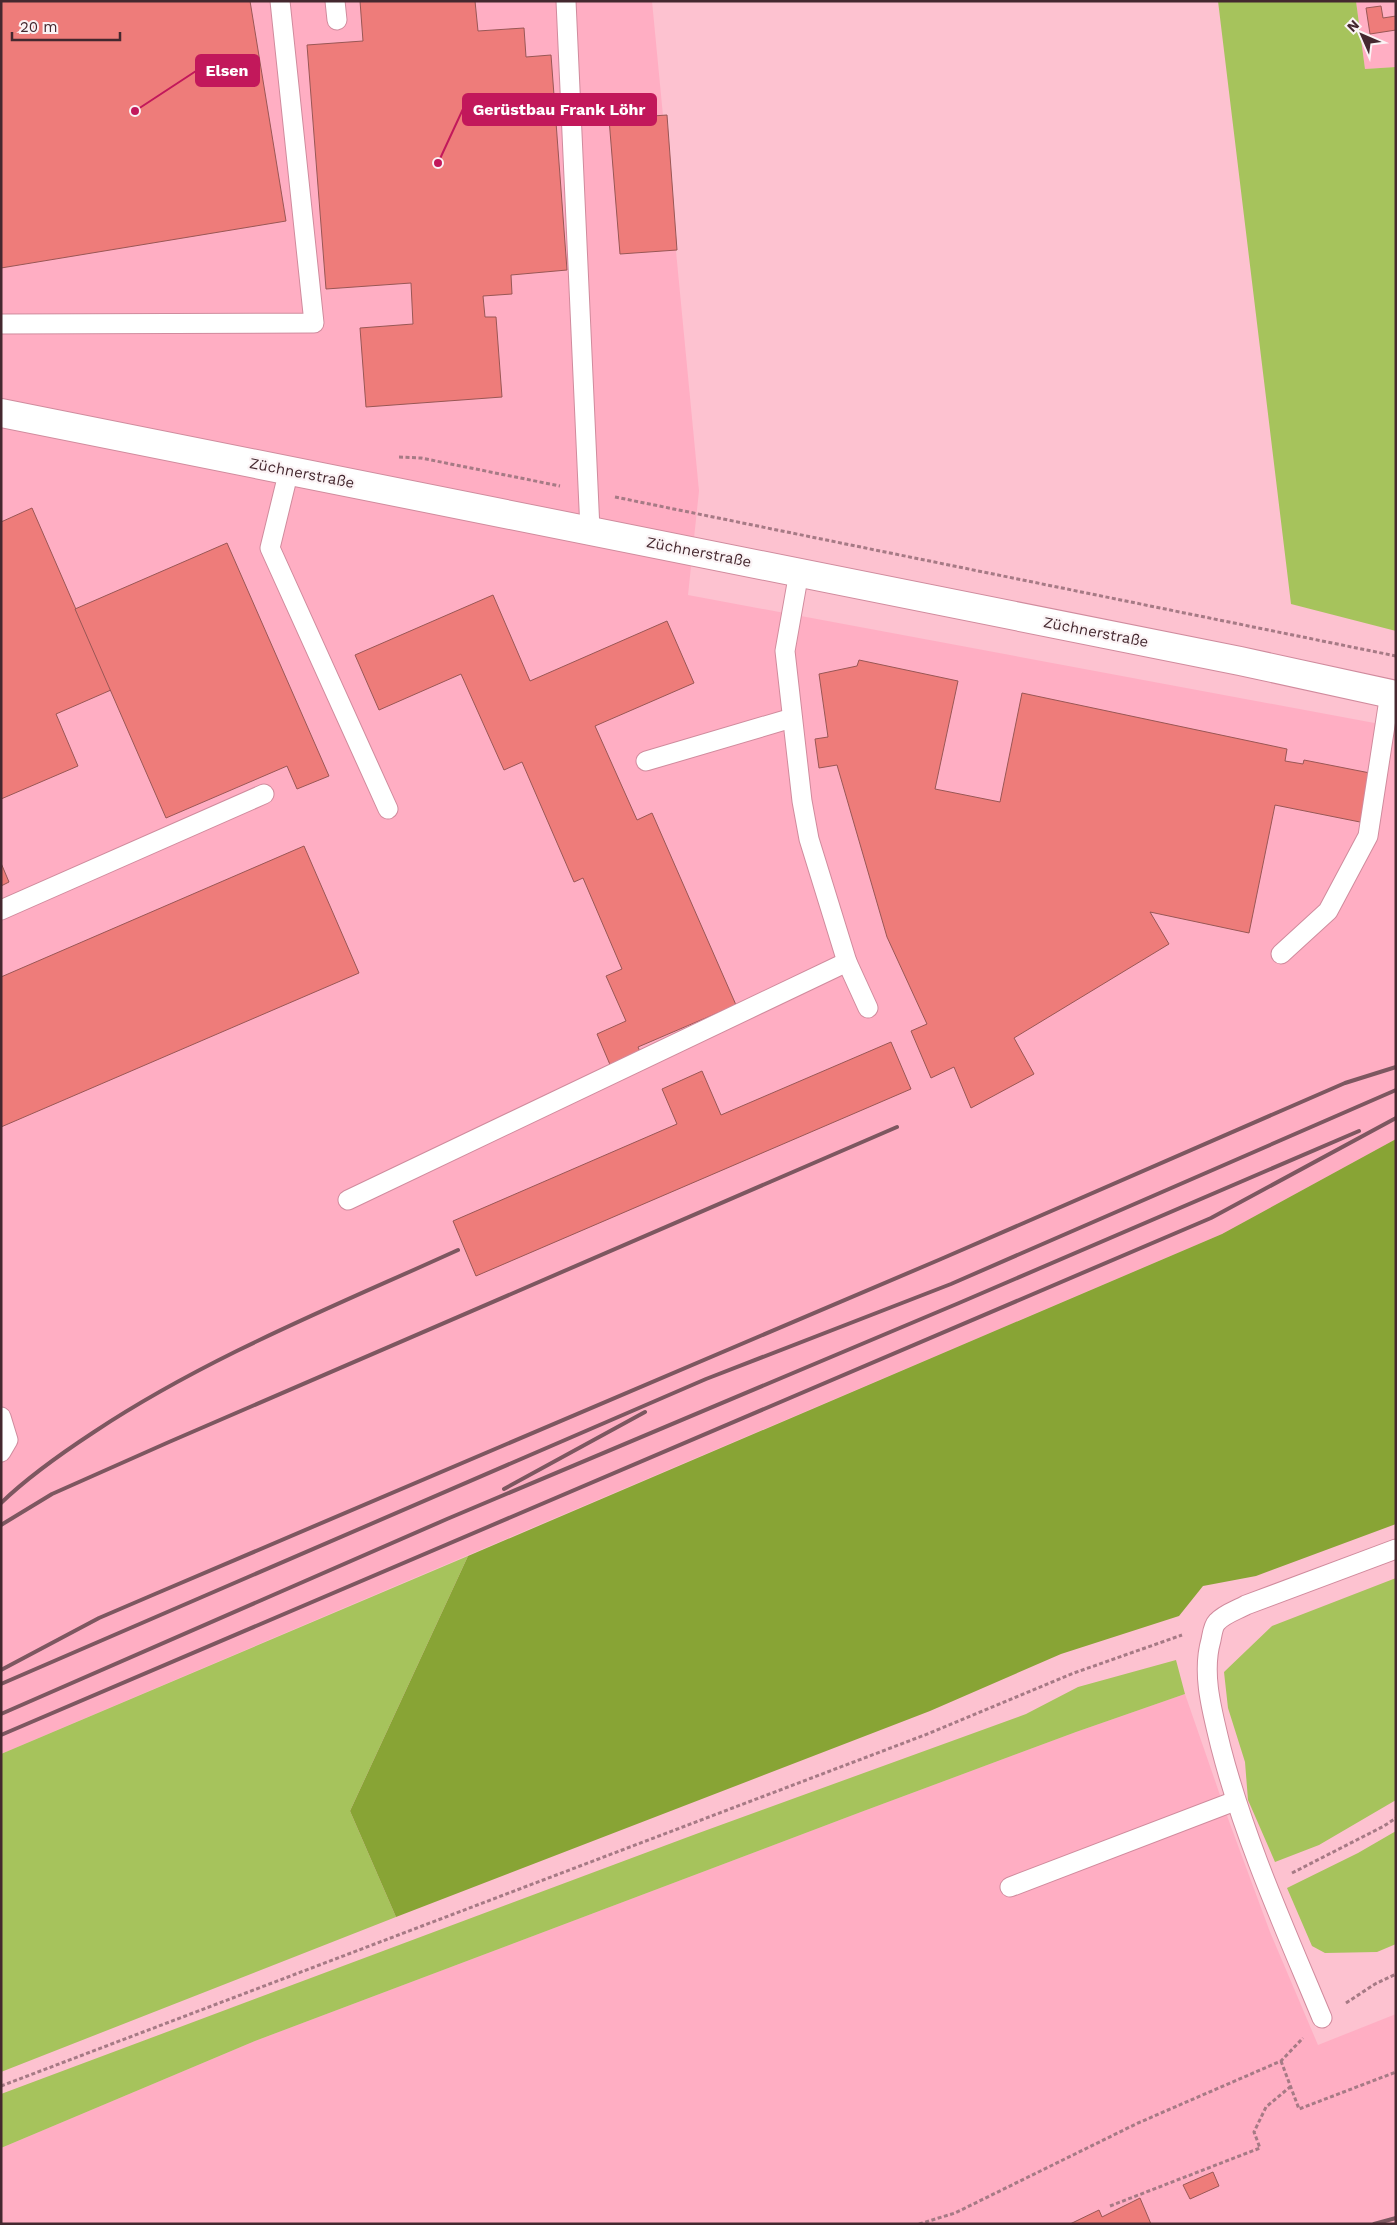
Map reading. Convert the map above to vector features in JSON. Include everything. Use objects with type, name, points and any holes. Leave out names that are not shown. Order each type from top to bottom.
[{"type":"street","name":"Züchnerstraße","points":[[1,412],[1231,659],[1393,694]]},
{"type":"lane","points":[[1,324],[314,323],[280,1]]},
{"type":"lane","points":[[335,1],[337,20]]},
{"type":"lane","points":[[566,1],[590,530]]},
{"type":"lane","points":[[288,470],[270,548],[388,809]]},
{"type":"lane","points":[[799,572],[785,651],[792,718],[809,839],[847,962],[868,1008]]},
{"type":"lane","points":[[1281,954],[1328,911],[1368,836],[1393,694]]},
{"type":"lane","points":[[646,761],[792,718]]},
{"type":"lane","points":[[1,910],[264,794]]},
{"type":"lane","points":[[348,1200],[847,962]]},
{"type":"lane","points":[[1,1417],[8,1440],[1,1452]]},
{"type":"lane","points":[[1322,2018],[1267,1885],[1235,1801],[1212,1714],[1208,1680],[1208,1651],[1216,1623],[1246,1605],[1396,1549]]},
{"type":"lane","points":[[1010,1887],[1235,1801]]},
{"type":"path","points":[[1,2086],[921,1737],[1074,1673],[1216,1623]]},
{"type":"path","points":[[1267,1885],[1384,1826],[1396,1818]]},
{"type":"path","points":[[919,2224],[955,2213],[1138,2123],[1281,2061],[1322,2018],[1375,1984],[1396,1974]]},
{"type":"path","points":[[1281,2061],[1300,2109],[1396,2072]]},
{"type":"path","points":[[1110,2206],[1260,2148],[1254,2132],[1266,2107],[1290,2087]]},
{"type":"shaded area","points":[[1,1],[652,1],[699,491],[688,595],[1396,727],[1396,1139],[1222,1234],[1,1754]]},
{"type":"shaded area","points":[[1356,1],[1396,1],[1396,67],[1365,69]]},
{"type":"shaded area","points":[[1185,1694],[1270,1932],[1318,2045],[1396,2014],[1396,2224],[1,2224],[1,2148],[255,2041],[861,1812],[1076,1732]]},
{"type":"green space","points":[[1218,1],[1356,1],[1365,69],[1396,67],[1396,631],[1291,604]]},
{"type":"green space","points":[[1396,1139],[1396,1524],[1256,1576],[1203,1586],[1179,1616],[1061,1654],[930,1711],[396,1917],[350,1811],[468,1556],[1222,1234]]},
{"type":"green space","points":[[468,1556],[350,1811],[396,1917],[1,2072],[1,1754]]},
{"type":"green space","points":[[1396,1578],[1396,1800],[1319,1845],[1275,1862],[1248,1800],[1245,1762],[1228,1708],[1224,1672],[1272,1626]]},
{"type":"green space","points":[[1176,1660],[1185,1694],[1076,1732],[861,1812],[255,2041],[1,2148],[1,2094],[696,1834],[1026,1714],[1078,1687]]},
{"type":"green space","points":[[1396,1831],[1396,1944],[1377,1952],[1325,1953],[1312,1946],[1287,1888],[1358,1853]]},
{"type":"building","points":[[1,1],[250,1],[286,221],[1,268]]},
{"type":"building","points":[[360,1],[475,1],[478,31],[524,28],[526,57],[551,55],[567,270],[511,275],[512,294],[483,296],[485,317],[496,317],[502,397],[366,407],[360,328],[413,324],[411,283],[326,289],[307,45],[363,41]]},
{"type":"building","points":[[1381,6],[1383,18],[1396,16],[1396,30],[1370,34],[1366,8]]},
{"type":"building","points":[[667,115],[677,250],[620,254],[609,119]]},
{"type":"building","points":[[32,508],[111,690],[56,714],[78,766],[1,799],[1,522]]},
{"type":"building","points":[[227,543],[329,776],[297,789],[287,766],[166,818],[75,609]]},
{"type":"building","points":[[493,595],[530,681],[667,621],[694,683],[595,726],[637,820],[652,813],[736,1005],[638,1047],[641,1054],[611,1067],[597,1034],[626,1021],[606,976],[622,969],[583,878],[574,882],[522,762],[504,770],[461,674],[379,710],[355,655]]},
{"type":"building","points":[[859,660],[958,681],[935,789],[1000,802],[1022,693],[1287,749],[1285,761],[1303,764],[1304,760],[1375,774],[1365,823],[1275,805],[1249,933],[1150,912],[1169,944],[1014,1038],[1034,1074],[971,1108],[954,1067],[931,1078],[911,1031],[927,1024],[887,937],[837,765],[819,768],[815,739],[828,737],[819,674],[857,666]]},
{"type":"building","points":[[304,846],[359,973],[1,1127],[1,977]]},
{"type":"building","points":[[1,863],[9,882],[1,886]]},
{"type":"building","points":[[891,1042],[911,1089],[476,1276],[453,1221],[677,1124],[662,1089],[702,1071],[721,1115]]},
{"type":"building","points":[[1213,2172],[1219,2186],[1190,2199],[1183,2185]]},
{"type":"building","points":[[1140,2198],[1151,2224],[1070,2224],[1099,2210],[1102,2217]]},
{"type":"railway","points":[[1,1670],[99,1618],[941,1259],[1345,1083],[1396,1067]]},
{"type":"railway","points":[[1,1684],[706,1379],[951,1284],[1396,1090]]},
{"type":"railway","points":[[1,1735],[1211,1218],[1396,1118]]},
{"type":"railway","points":[[1,1525],[52,1494],[169,1442],[897,1127]]},
{"type":"railway","points":[[1,1714],[447,1519],[959,1303],[1359,1131]]},
{"type":"railway","points":[[1,1503],[34,1474],[70,1448],[137,1405],[181,1380],[272,1334],[458,1250]]},
{"type":"railway","points":[[504,1489],[645,1412]]},
{"type":"railway","points":[[1374,2224],[1396,2218]]},
{"type":"place","name":"Elsen","points":[[135,111]]},
{"type":"place","name":"Gerüstbau Frank Löhr","points":[[438,163]]}]
